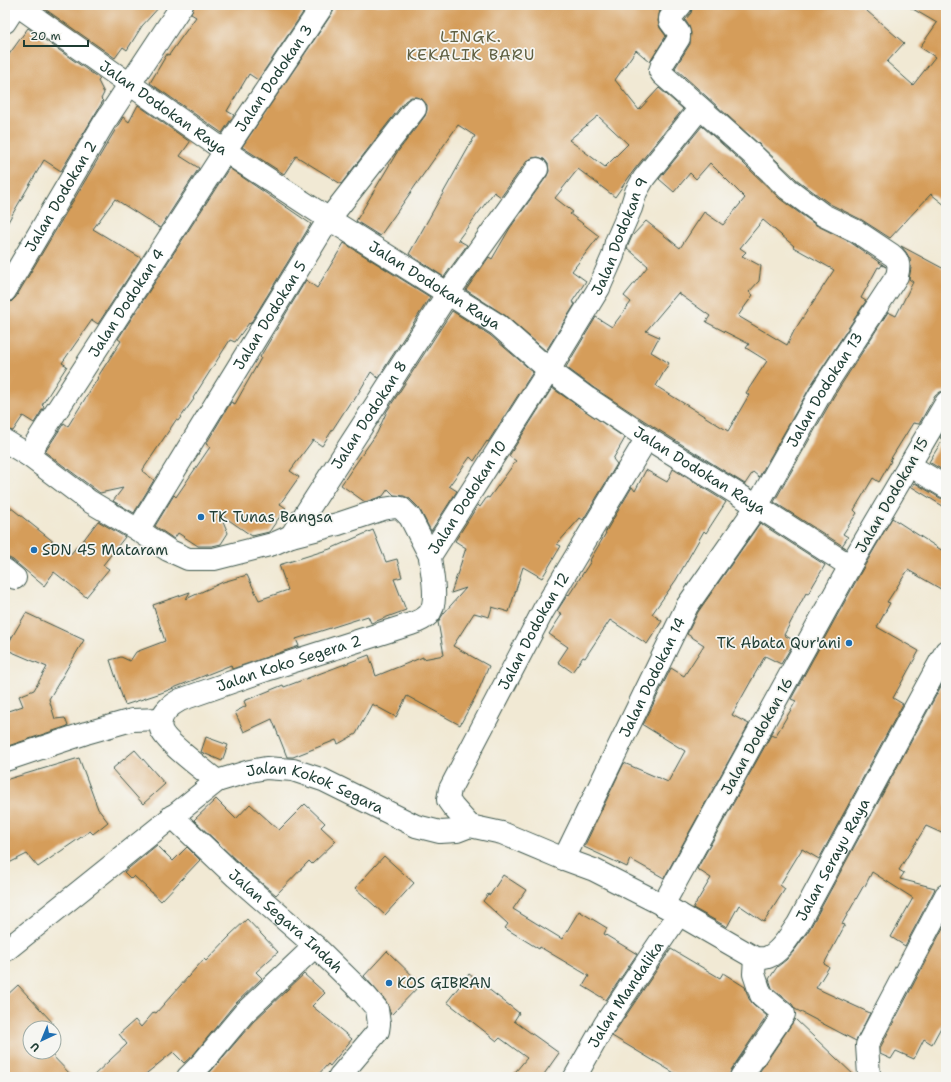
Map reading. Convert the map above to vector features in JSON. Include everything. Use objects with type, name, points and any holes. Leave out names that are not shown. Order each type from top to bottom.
[{"type":"street","points":[[5,22],[17,5]]},
{"type":"street","name":"Jalan Dodokan Raya","points":[[17,5],[225,151],[329,219],[498,325],[549,370],[647,438],[850,566]]},
{"type":"street","name":"Jalan Dodokan 2","points":[[5,291],[104,123],[182,5]]},
{"type":"street","name":"Jalan Dodokan 3","points":[[225,151],[322,5]]},
{"type":"street","points":[[682,5],[670,18],[670,22],[679,33],[679,38],[662,65],[660,72],[700,108]]},
{"type":"street","name":"Jalan Dodokan 13","points":[[700,108],[752,154],[788,189],[823,215],[856,231],[897,259],[899,268],[897,276],[823,389],[757,506]]},
{"type":"street","name":"Jalan Dodokan 9","points":[[549,370],[599,288],[613,256],[616,242],[631,208],[636,192],[644,178],[700,108]]},
{"type":"street","name":"Jalan Dodokan 5","points":[[138,530],[329,219],[415,109]]},
{"type":"street","name":"Jalan Dodokan 4","points":[[28,455],[225,151]]},
{"type":"street","name":"Jalan Dodokan 8","points":[[291,536],[448,293],[537,169]]},
{"type":"street","name":"Jalan Dodokan 10","points":[[411,624],[422,620],[429,614],[433,607],[434,593],[430,556],[549,370]]},
{"type":"street","name":"Jalan Dodokan 15","points":[[850,566],[946,404]]},
{"type":"street","name":"Jalan Dodokan 12","points":[[470,826],[448,800],[450,789],[543,611],[647,438]]},
{"type":"street","points":[[5,441],[28,455],[89,501],[168,550],[188,559],[214,559],[240,553],[273,544],[291,536],[338,524],[396,506],[401,508],[410,516],[430,556]]},
{"type":"street","points":[[909,465],[946,487]]},
{"type":"street","name":"Jalan Dodokan 14","points":[[564,859],[687,606],[757,506]]},
{"type":"street","name":"Jalan Dodokan 16","points":[[671,910],[850,566]]},
{"type":"street","name":"Jalan Koko Segera 2","points":[[5,760],[86,733],[164,713],[180,700],[266,670],[411,624]]},
{"type":"street","name":"Jalan Serayu Raya","points":[[755,958],[766,958],[775,953],[798,924],[946,651]]},
{"type":"street","points":[[164,713],[161,730],[170,742],[217,781]]},
{"type":"street","name":"Jalan Kokok Segara","points":[[5,951],[217,781],[250,771],[266,768],[293,770],[323,780],[416,826],[440,832],[457,831],[470,826],[502,833],[594,870],[671,910]]},
{"type":"street","name":"Jalan Segara Indah","points":[[172,816],[236,877],[315,946],[365,995],[377,1009],[379,1024],[378,1031],[339,1077]]},
{"type":"street","points":[[868,1076],[867,1045],[946,895]]},
{"type":"street","points":[[671,910],[755,958],[754,974],[761,995],[784,1014],[741,1077]]},
{"type":"street","name":"Jalan Mandalika","points":[[575,1077],[671,910]]},
{"type":"street","points":[[188,1077],[203,1062],[244,1013],[315,946]]},
{"type":"building","points":[[43,5],[161,5],[142,26],[127,50],[123,47],[115,58],[42,7]]},
{"type":"building","points":[[194,5],[308,5],[258,80],[249,74],[227,111],[234,115],[222,133],[150,83],[167,54],[169,55],[196,17],[191,14]]},
{"type":"building","points":[[335,5],[665,5],[660,10],[658,21],[660,28],[666,36],[650,62],[636,50],[615,80],[639,110],[659,88],[683,109],[634,170],[615,197],[578,169],[555,198],[573,212],[570,214],[599,236],[572,271],[586,281],[572,302],[575,304],[546,351],[506,316],[466,290],[489,257],[492,259],[510,228],[547,176],[549,171],[548,164],[544,159],[538,157],[527,161],[501,197],[494,192],[458,240],[467,245],[444,277],[409,254],[475,136],[458,125],[380,236],[356,221],[396,154],[425,116],[427,105],[422,99],[411,97],[405,101],[341,184],[296,156],[284,174],[242,147],[333,12]],"holes":[[[598,116],[628,144],[605,167],[569,140]]]},
{"type":"building","points":[[693,5],[860,5],[904,43],[887,62],[913,85],[935,57],[920,47],[937,23],[906,5],[946,5],[946,206],[931,194],[890,238],[862,220],[830,204],[796,179],[675,68],[690,44],[691,33],[685,20],[691,13]]},
{"type":"building","points":[[28,28],[100,79],[98,81],[104,93],[101,99],[103,101],[61,171],[44,160],[5,227],[5,60]]},
{"type":"building","points":[[138,105],[190,142],[180,156],[199,168],[160,228],[115,199],[93,229],[141,258],[98,324],[92,320],[62,363],[67,366],[42,405],[44,407],[34,423],[23,416],[13,431],[5,429],[5,303],[11,302],[16,297],[123,117],[129,122]]},
{"type":"building","points":[[702,126],[780,199],[816,225],[850,242],[886,267],[882,265],[880,268],[878,267],[861,298],[866,301],[813,382],[759,477],[753,472],[745,484],[594,388],[566,367],[596,317],[612,327],[631,302],[624,296],[648,266],[627,248],[632,236],[646,221],[680,248],[704,212],[723,225],[745,198],[710,163],[696,179],[690,173],[674,192],[659,179]],"holes":[[[763,220],[794,246],[793,247],[834,270],[794,331],[787,345],[738,316],[753,295],[749,292],[759,281],[761,266],[742,256],[746,252],[740,248]],[[678,293],[710,316],[706,322],[749,344],[746,348],[767,361],[746,393],[749,395],[728,431],[656,386],[669,363],[651,352],[659,337],[646,331]]]},
{"type":"building","points":[[229,168],[311,224],[250,324],[249,323],[235,342],[230,340],[193,398],[194,399],[178,421],[176,420],[142,471],[154,480],[134,513],[113,501],[123,488],[100,493],[45,452],[64,423],[68,426],[121,341],[118,339]]},
{"type":"building","points":[[344,243],[430,297],[378,378],[371,372],[353,402],[351,401],[322,446],[313,440],[290,471],[299,477],[280,504],[286,508],[269,532],[252,536],[220,514],[228,533],[221,544],[212,546],[198,546],[178,533],[174,539],[155,526],[174,495],[176,497],[210,447],[206,444],[231,402],[235,404],[261,358],[260,357],[306,280],[317,288]]},
{"type":"building","points":[[901,246],[946,270],[946,391],[940,392],[935,396],[919,424],[913,423],[890,460],[891,461],[879,482],[873,478],[854,510],[857,513],[843,534],[848,537],[842,546],[774,502],[834,396],[888,312],[896,316],[913,282],[909,279],[911,268],[910,259]]},
{"type":"building","points":[[452,311],[490,335],[533,372],[474,461],[470,457],[449,486],[457,491],[431,531],[419,508],[410,499],[404,496],[394,495],[388,489],[383,496],[365,502],[341,485],[377,433],[387,411]]},
{"type":"building","points":[[552,388],[625,438],[613,459],[617,464],[583,520],[580,518],[557,544],[561,546],[542,578],[523,567],[509,612],[492,607],[489,617],[474,613],[453,646],[489,666],[477,694],[460,725],[407,696],[396,717],[372,704],[356,734],[338,744],[336,740],[293,757],[287,757],[272,719],[244,732],[235,712],[246,706],[244,701],[283,685],[284,687],[369,655],[376,676],[423,657],[423,659],[444,655],[438,622],[466,588],[451,593],[466,548],[455,541],[478,505],[480,507],[487,497],[489,498],[516,461],[509,456]]},
{"type":"building","points":[[946,428],[946,472],[929,462],[943,439],[940,438]]},
{"type":"building","points":[[673,469],[726,502],[706,533],[704,531],[676,580],[652,614],[662,621],[647,644],[610,620],[585,658],[583,657],[572,672],[558,662],[568,647],[549,634],[562,614],[557,611],[591,561],[590,560],[632,487],[635,491],[646,470],[667,482]]},
{"type":"building","points":[[915,483],[940,498],[946,499],[946,508],[912,487]]},
{"type":"building","name":"SDN 45 Mataram","points":[[5,503],[70,555],[78,545],[79,546],[98,521],[125,537],[103,565],[109,569],[86,597],[54,572],[44,586],[13,560],[5,556]]},
{"type":"building","points":[[892,518],[946,553],[946,592],[908,570],[887,602],[890,603],[877,627],[919,651],[893,698],[903,704],[819,859],[802,849],[780,885],[785,889],[764,922],[739,905],[727,927],[693,908],[711,878],[697,869],[771,735],[775,737],[796,701],[791,699]]},
{"type":"building","points":[[760,523],[825,565],[808,594],[806,593],[784,635],[795,641],[781,664],[765,656],[732,715],[749,724],[664,878],[630,859],[627,867],[584,847],[624,763],[668,782],[685,751],[643,725],[671,668],[684,676],[704,645],[687,634],[698,612]]},
{"type":"building","points":[[373,530],[386,562],[397,559],[402,577],[394,579],[406,610],[371,623],[368,616],[296,639],[299,646],[232,669],[231,665],[161,693],[125,705],[110,660],[121,657],[130,661],[136,652],[165,641],[153,605],[190,592],[186,599],[223,582],[247,575],[259,600],[288,590],[279,565],[330,549]]},
{"type":"building","points":[[26,613],[84,640],[49,699],[55,719],[65,718],[68,726],[5,747],[5,712],[23,706],[19,696],[34,690],[47,667],[5,649]]},
{"type":"building","points":[[946,677],[946,835],[926,826],[899,870],[904,873],[900,879],[935,888],[934,891],[905,946],[891,937],[913,898],[872,872],[842,924],[845,925],[824,964],[829,967],[816,988],[870,1013],[856,1041],[795,1009],[792,1004],[772,988],[769,979],[777,967],[794,951],[809,930]]},
{"type":"building","points":[[206,737],[228,745],[222,761],[201,752]]},
{"type":"building","points":[[135,750],[165,784],[143,804],[112,769]]},
{"type":"building","points":[[79,758],[98,809],[108,822],[93,834],[90,831],[38,867],[27,854],[5,865],[5,780]]},
{"type":"building","points":[[216,799],[236,819],[250,804],[279,830],[305,804],[325,823],[321,827],[336,841],[312,864],[309,861],[276,895],[244,868],[194,820]]},
{"type":"building","points":[[157,845],[173,861],[187,847],[200,860],[161,901],[134,876],[131,879],[124,872]]},
{"type":"building","points":[[384,856],[414,883],[385,915],[355,888]]},
{"type":"building","points":[[503,875],[526,890],[513,909],[562,939],[579,911],[607,928],[604,934],[637,954],[606,1000],[583,986],[589,976],[540,947],[539,949],[505,928],[508,924],[483,901],[488,894],[490,895]]},
{"type":"building","points":[[247,919],[278,952],[256,972],[262,978],[234,1005],[194,1054],[184,1063],[173,1052],[142,1077],[92,1077],[127,1044],[119,1034],[135,1020],[141,1027],[154,1012],[156,1013],[204,959],[206,961]]},
{"type":"building","points":[[946,922],[946,1018],[932,1044],[924,1039],[914,1059],[896,1051],[891,1059],[880,1054],[880,1048]]},
{"type":"building","points":[[671,949],[720,978],[723,973],[745,987],[749,999],[767,1016],[731,1070],[729,1077],[681,1077],[612,1036]]},
{"type":"building","name":"KOS GIBRAN","points":[[387,951],[421,984],[391,1015],[386,1001],[364,976]]},
{"type":"building","points":[[304,974],[325,993],[312,1006],[352,1039],[330,1066],[328,1064],[316,1077],[206,1077],[253,1022]]},
{"type":"building","points":[[469,974],[519,1013],[514,1021],[559,1053],[542,1077],[511,1077],[527,1058],[500,1038],[497,1041],[447,1002]]},
{"type":"building","points":[[18,985],[50,1020],[22,1020],[22,1060],[57,1060],[73,1077],[5,1077],[5,997]]},
{"type":"building","points":[[795,1019],[856,1077],[756,1077]]},
{"type":"place","name":"TK Tunas Bangsa","points":[[201,517]]},
{"type":"place","name":"SDN 45 Mataram","points":[[34,550]]},
{"type":"place","name":"TK Abata Qur'ani","points":[[849,643]]},
{"type":"place","name":"KOS GIBRAN","points":[[389,983]]},
{"type":"district","name":"LINGK. KEKALIK BARU","points":[[471,45]]}]
